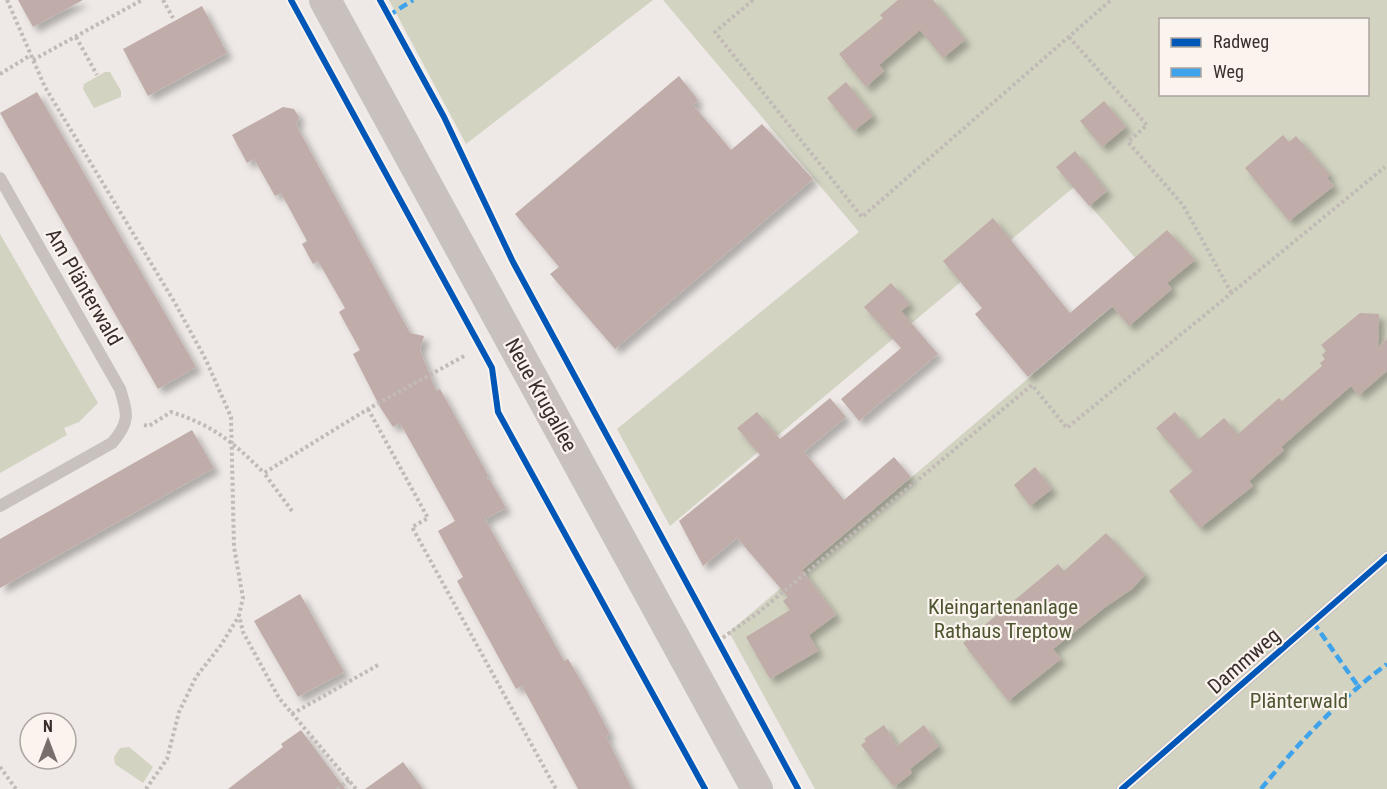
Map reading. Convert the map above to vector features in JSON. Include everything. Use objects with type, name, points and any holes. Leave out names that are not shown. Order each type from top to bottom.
[{"type":"street","name":"Neue Krugallee","points":[[325,0],[757,789]]},
{"type":"lane","name":"Am Plänterwald","points":[[0,178],[120,389],[126,419]]},
{"type":"lane","points":[[0,506],[112,443],[124,429],[126,419]]},
{"type":"lane","name":"Dammweg","points":[[1122,789],[1387,557]]},
{"type":"path","points":[[7,0],[45,87],[175,303],[206,360],[231,417],[234,547],[243,598],[239,615],[221,645],[196,677],[179,712],[166,759],[146,789]]},
{"type":"path","points":[[33,60],[142,0]]},
{"type":"path","points":[[163,0],[173,18]]},
{"type":"path","points":[[753,0],[715,32],[862,217],[1111,0]]},
{"type":"path","points":[[76,37],[98,75]]},
{"type":"path","points":[[1069,37],[1147,126],[1128,141],[1183,205],[1232,294]]},
{"type":"path","points":[[0,74],[31,55]]},
{"type":"path","points":[[718,641],[759,612],[1032,385],[1067,428],[1385,167]]},
{"type":"path","points":[[264,473],[368,409],[466,355]]},
{"type":"path","points":[[368,409],[428,518],[412,527],[556,789]]},
{"type":"path","points":[[126,419],[149,426],[171,412],[200,421],[232,441],[264,473],[292,511]]},
{"type":"path","points":[[239,615],[243,632],[279,698],[356,789]]},
{"type":"path","points":[[292,714],[378,665]]},
{"type":"path","points":[[0,767],[16,789]]},
{"type":"path","points":[[337,789],[349,780]]},
{"type":"green space","points":[[389,0],[653,0],[466,144]]},
{"type":"green space","name":"Kleingartenanlage Rathaus Treptow","points":[[663,0],[1387,0],[1387,789],[815,789],[729,632],[1150,275],[1074,187],[670,526],[617,429],[859,232]]},
{"type":"green space","points":[[105,72],[110,72],[121,91],[121,97],[94,108],[83,89],[84,84]]},
{"type":"green space","points":[[0,234],[98,403],[79,422],[64,428],[67,435],[0,473]]},
{"type":"green space","points":[[129,747],[153,767],[143,783],[115,764],[114,757],[120,748]]},
{"type":"building","points":[[18,0],[83,0],[33,27]]},
{"type":"building","points":[[898,0],[933,0],[965,40],[943,58],[920,30],[879,65],[884,71],[866,87],[839,54],[883,18],[880,15]]},
{"type":"building","points":[[202,6],[227,53],[148,96],[123,49]]},
{"type":"building","points":[[679,76],[698,100],[693,105],[731,150],[762,124],[813,179],[615,349],[550,274],[559,267],[515,214]]},
{"type":"building","points":[[846,82],[873,116],[854,131],[827,98]]},
{"type":"building","points":[[37,92],[196,367],[158,389],[0,113]]},
{"type":"building","points":[[1104,101],[1126,127],[1102,147],[1080,121]]},
{"type":"building","points":[[283,107],[294,109],[299,117],[296,125],[410,333],[424,336],[420,350],[436,391],[440,389],[488,475],[487,479],[490,480],[506,508],[485,519],[564,661],[568,659],[587,691],[610,734],[606,736],[632,789],[578,789],[522,686],[516,689],[457,581],[463,577],[438,531],[455,521],[400,423],[393,427],[380,407],[353,354],[360,350],[339,312],[345,308],[318,261],[313,264],[302,244],[307,241],[281,193],[275,196],[254,159],[247,163],[232,135]]},
{"type":"building","points":[[1283,135],[1289,142],[1296,136],[1330,175],[1327,178],[1334,186],[1289,221],[1245,168]]},
{"type":"building","points":[[1075,151],[1107,191],[1089,206],[1056,167]]},
{"type":"building","points":[[993,218],[1070,313],[1167,230],[1195,260],[1167,283],[1172,289],[1129,326],[1112,306],[1028,377],[975,314],[982,308],[943,261]]},
{"type":"building","points":[[891,283],[910,304],[901,311],[938,354],[859,421],[841,399],[901,348],[864,307]]},
{"type":"building","points":[[1360,313],[1379,314],[1378,347],[1387,339],[1387,371],[1359,395],[1351,386],[1281,447],[1284,450],[1249,481],[1253,486],[1200,528],[1169,491],[1193,471],[1156,428],[1175,412],[1198,440],[1224,418],[1238,434],[1279,398],[1282,401],[1322,366],[1320,363],[1325,359],[1322,355],[1326,351],[1321,345]]},
{"type":"building","points":[[830,398],[846,417],[804,452],[844,500],[894,457],[911,477],[802,570],[836,615],[809,635],[818,651],[770,679],[746,637],[790,610],[783,601],[788,597],[737,538],[703,566],[679,521],[760,455],[737,428],[757,412],[780,439]]},
{"type":"building","points":[[192,430],[214,468],[0,588],[0,539]]},
{"type":"building","points":[[1035,467],[1052,489],[1030,506],[1014,485]]},
{"type":"building","points":[[1106,533],[1145,575],[1132,589],[1104,608],[1053,649],[1061,659],[1008,701],[963,643],[1058,564],[1064,571]]},
{"type":"building","points":[[300,594],[344,672],[298,697],[254,621]]},
{"type":"building","points":[[884,725],[897,746],[924,725],[939,746],[910,769],[912,773],[894,787],[861,745],[866,741],[864,739]]},
{"type":"building","points":[[301,730],[345,789],[228,789],[283,747],[281,744]]},
{"type":"building","points":[[403,762],[423,789],[365,789]]},
{"type":"marked path","points":[[388,16],[413,0]]},
{"type":"marked path","points":[[1313,622],[1358,686]]},
{"type":"marked path","points":[[1261,789],[1320,722],[1387,664]]},
{"type":"cycle path","points":[[291,0],[492,368],[498,412],[705,789]]},
{"type":"cycle path","points":[[380,0],[444,117],[513,262],[798,789]]},
{"type":"cycle path","points":[[1122,789],[1387,557]]},
{"type":"park label","name":"Plänterwald","points":[[1299,701]]}]
